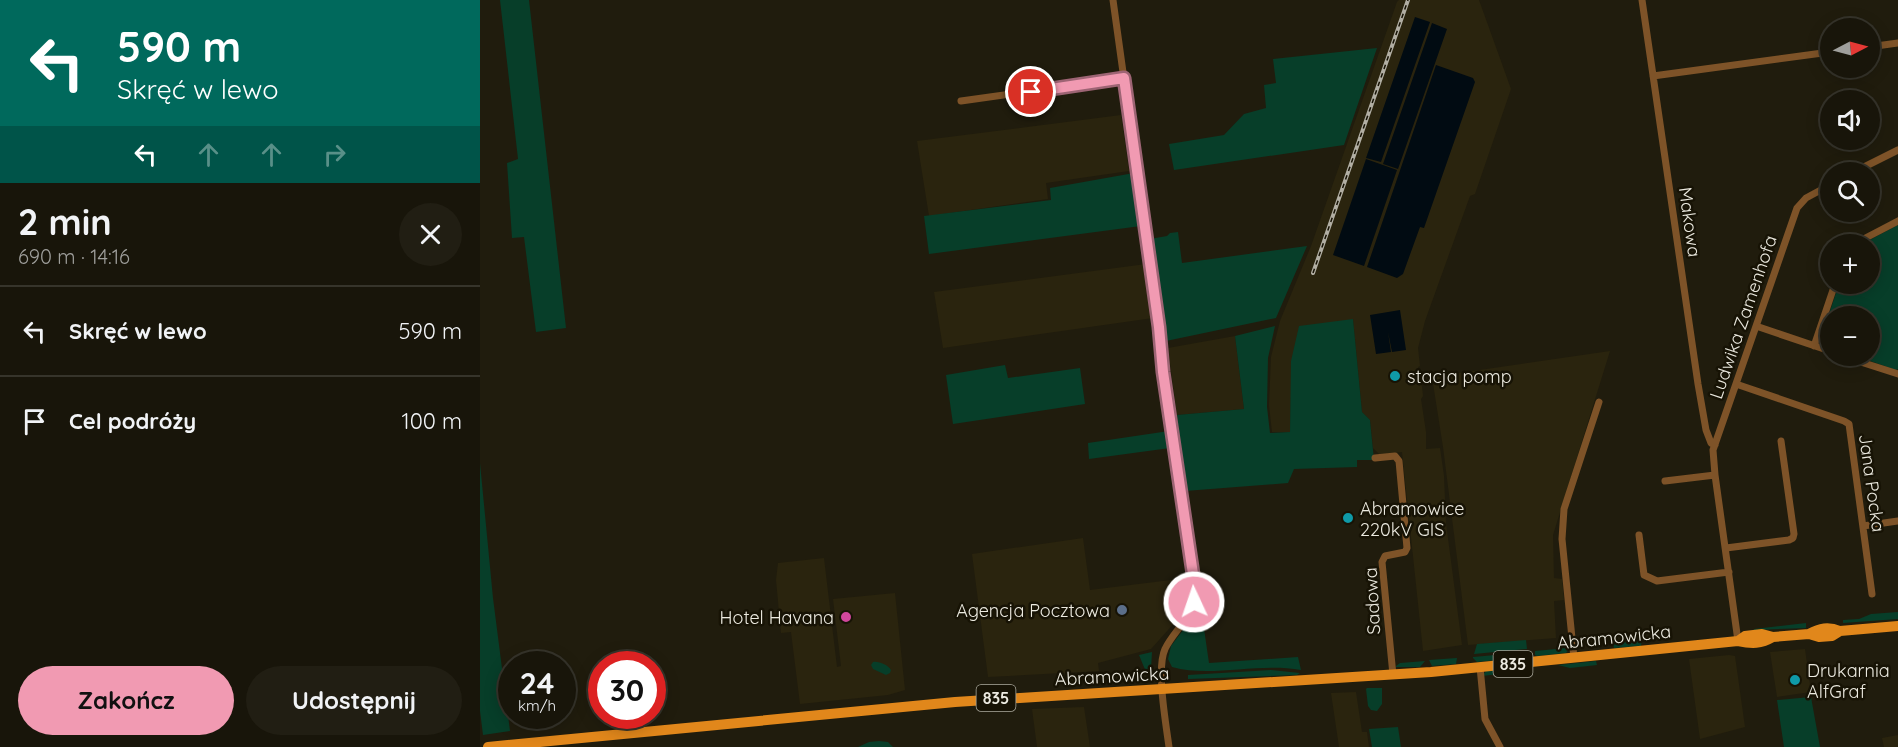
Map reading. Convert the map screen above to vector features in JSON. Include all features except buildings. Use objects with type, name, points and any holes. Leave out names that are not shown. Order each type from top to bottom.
[{"type":"main road","name":"Abramowicka","points":[[488,747],[956,701],[1393,675],[1738,641],[1745,636],[1762,634],[1773,637],[1809,634],[1820,637],[1832,636],[1840,632],[1898,626]]},
{"type":"street","points":[[1113,0],[1195,592],[1191,612],[1165,650],[1162,664],[1169,747]]},
{"type":"street","name":"Makowa","points":[[1642,0],[1698,384],[1707,436],[1715,445]]},
{"type":"street","points":[[1880,45],[1898,43]]},
{"type":"street","points":[[1653,76],[1820,53]]},
{"type":"street","points":[[961,101],[1124,78]]},
{"type":"street","points":[[1874,162],[1898,150]]},
{"type":"street","name":"Ludwika Zamenhofa","points":[[1738,641],[1713,454],[1797,208],[1806,198],[1820,190]]},
{"type":"street","points":[[1873,234],[1898,221]]},
{"type":"street","points":[[1814,346],[1832,294]]},
{"type":"street","points":[[1756,326],[1820,348]]},
{"type":"street","points":[[1873,366],[1898,374]]},
{"type":"street","name":"Jana Pocka","points":[[1736,384],[1848,424],[1872,594]]},
{"type":"street","points":[[1574,658],[1562,539],[1564,509],[1599,402]]},
{"type":"street","points":[[1726,549],[1793,538],[1781,441]]},
{"type":"street","name":"Sadowa","points":[[1375,458],[1395,456],[1399,460],[1407,548],[1406,552],[1401,554],[1385,556],[1382,562],[1393,675]]},
{"type":"street","points":[[1665,481],[1715,475]]},
{"type":"street","points":[[1863,526],[1898,522]]},
{"type":"street","points":[[1639,535],[1644,575],[1657,581],[1729,572]]},
{"type":"street","points":[[1480,667],[1485,719],[1500,747]]},
{"type":"shaded area","points":[[1399,0],[1479,0],[1511,89],[1475,194],[1470,196],[1425,321],[1418,348],[1426,449],[1440,448],[1446,523],[1462,645],[1423,651],[1402,452],[1380,455],[1373,448],[1370,420],[1362,412],[1353,319],[1292,361],[1290,432],[1272,432],[1269,405],[1271,357],[1280,321],[1311,246]]},
{"type":"shaded area","points":[[1415,17],[1430,22],[1381,162],[1366,158]]},
{"type":"shaded area","points":[[1432,23],[1447,29],[1398,169],[1383,164]]},
{"type":"shaded area","points":[[1436,65],[1473,78],[1475,82],[1424,228],[1420,227],[1403,274],[1397,278],[1367,267]]},
{"type":"shaded area","points":[[1121,115],[1129,171],[1046,183],[1048,199],[929,216],[917,141]]},
{"type":"shaded area","points":[[1366,159],[1397,170],[1364,266],[1333,255]]},
{"type":"shaded area","points":[[1146,264],[1153,318],[943,348],[934,292]]},
{"type":"shaded area","points":[[1400,310],[1406,350],[1392,352],[1388,332],[1391,352],[1376,354],[1370,315]]},
{"type":"shaded area","points":[[1235,336],[1244,409],[1177,415],[1168,348]]},
{"type":"shaded area","points":[[1610,351],[1553,535],[1554,578],[1562,579],[1564,600],[1554,601],[1556,638],[1468,645],[1432,377]]},
{"type":"shaded area","points":[[1083,538],[1090,590],[1179,579],[1184,612],[1151,649],[1098,663],[1099,671],[988,677],[972,554]]},
{"type":"shaded area","points":[[824,558],[837,667],[841,666],[833,599],[895,593],[905,690],[888,695],[800,704],[791,632],[781,633],[776,580],[778,563]]},
{"type":"shaded area","points":[[1805,649],[1811,692],[1777,697],[1770,652]]},
{"type":"shaded area","points":[[1735,656],[1745,727],[1700,739],[1689,659]]},
{"type":"shaded area","points":[[1356,692],[1362,732],[1367,732],[1369,747],[1339,747],[1331,693]]},
{"type":"shaded area","points":[[1084,707],[1090,747],[1037,747],[1032,709]]},
{"type":"shaded area","points":[[1898,735],[1898,747],[1884,747],[1882,738]]},
{"type":"green space","points":[[500,0],[529,0],[566,328],[536,332],[524,237],[512,238],[507,163],[518,159]]},
{"type":"green space","points":[[1377,48],[1344,145],[1174,170],[1169,144],[1224,135],[1244,114],[1266,108],[1264,85],[1276,83],[1273,59]]},
{"type":"green space","points":[[1134,173],[1141,226],[929,254],[924,216],[1051,200],[1050,188]]},
{"type":"green space","points":[[1898,225],[1898,369],[1896,370],[1880,364],[1880,306],[1832,306],[1836,294],[1880,294],[1880,234]]},
{"type":"green space","points":[[1178,232],[1182,263],[1307,246],[1276,318],[1166,341],[1150,239]]},
{"type":"green space","points":[[1353,319],[1362,412],[1370,420],[1374,460],[1357,460],[1357,467],[1294,469],[1288,483],[1185,491],[1177,415],[1244,409],[1235,336],[1275,326],[1268,358],[1267,407],[1270,433],[1290,432],[1291,361],[1299,326]]},
{"type":"green space","points":[[1005,365],[1008,378],[1080,368],[1085,404],[953,424],[946,375]]},
{"type":"green space","points":[[1169,431],[1170,448],[1089,459],[1088,443]]},
{"type":"green space","points":[[480,463],[500,651],[498,729],[510,729],[510,731],[483,735],[480,711]]},
{"type":"green space","points":[[1199,594],[1209,663],[1298,657],[1301,670],[1268,668],[1203,671],[1172,667],[1168,659],[1171,646],[1196,613]]},
{"type":"green space","points":[[1898,612],[1898,619],[1843,623],[1843,620],[1859,619],[1871,614]]},
{"type":"green space","points":[[1806,623],[1806,628],[1754,630],[1754,629]]},
{"type":"green space","points":[[1526,640],[1527,649],[1474,654],[1477,644]]},
{"type":"green space","points":[[1642,640],[1641,646],[1614,648],[1613,643]]},
{"type":"green space","points":[[1570,648],[1566,653],[1535,655],[1535,651]]},
{"type":"green space","points":[[1152,652],[1151,669],[1146,672],[1139,655]]},
{"type":"green space","points":[[1528,652],[1528,657],[1477,662],[1473,658],[1473,657]]},
{"type":"green space","points":[[1457,658],[1456,664],[1432,666],[1429,660]]},
{"type":"green space","points":[[1425,661],[1420,667],[1396,667],[1400,663]]},
{"type":"green space","points":[[1596,661],[1597,665],[1570,668],[1558,665]]},
{"type":"green space","points":[[873,662],[886,665],[891,670],[890,673],[886,675],[873,669],[871,665]]},
{"type":"green space","points":[[1523,668],[1524,671],[1482,676],[1486,671]]},
{"type":"green space","points":[[1271,670],[1300,673],[1297,675],[1188,679],[1188,675]]},
{"type":"green space","points":[[1367,688],[1382,688],[1382,704],[1377,711],[1371,710],[1368,706]]},
{"type":"green space","points":[[1811,697],[1820,747],[1784,747],[1777,700]]},
{"type":"green space","points":[[1398,727],[1401,747],[1372,747],[1369,729]]},
{"type":"green space","points":[[869,742],[888,742],[893,747],[858,747]]},
{"type":"railway","points":[[1313,273],[1408,0]]},
{"type":"place","name":"stacja pomp","points":[[1395,376]]},
{"type":"place","name":"Abramowice 220kV GIS","points":[[1348,518]]},
{"type":"place","name":"Agencja Pocztowa","points":[[1122,610]]},
{"type":"place","name":"Hotel Havana","points":[[846,617]]},
{"type":"place","name":"Drukarnia AlfGraf","points":[[1795,680]]},
{"type":"route","points":[[1031,92],[1124,78],[1159,327],[1163,372],[1193,574],[1194,602]]}]
